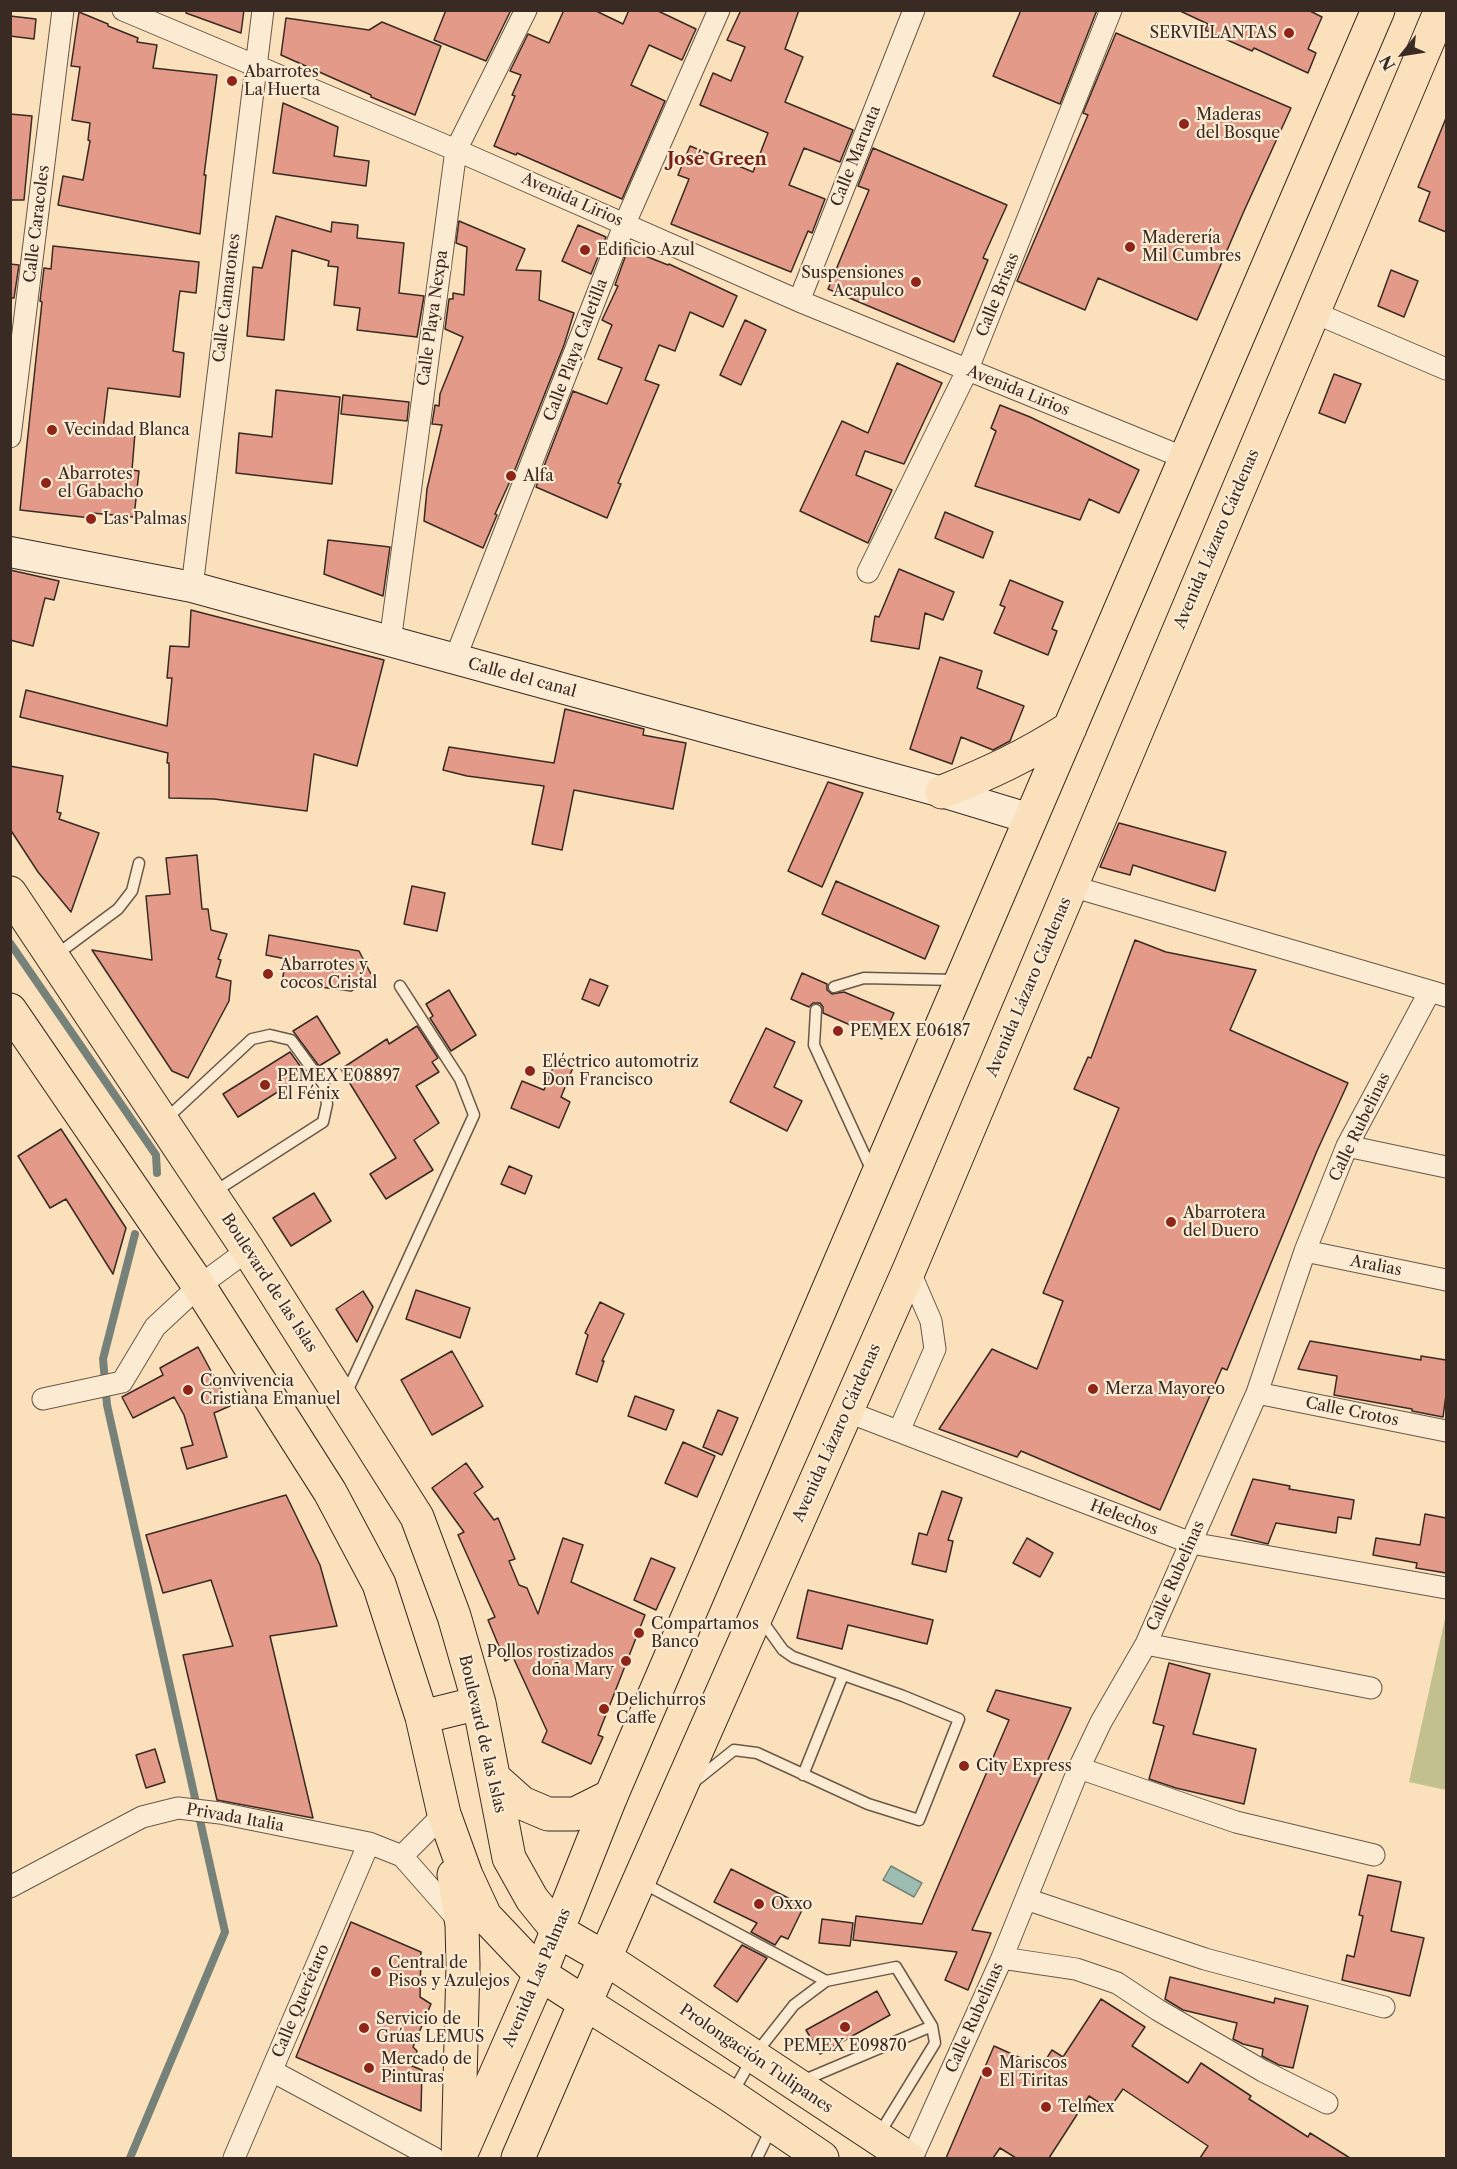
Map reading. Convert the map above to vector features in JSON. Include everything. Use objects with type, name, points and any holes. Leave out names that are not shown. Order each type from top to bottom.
[{"type":"main road","name":"Avenida Lázaro Cárdenas","points":[[605,1958],[909,1270],[1441,10]]},
{"type":"main road","points":[[494,1778],[522,1803],[548,1814],[575,1814],[611,1796],[1187,459],[1372,12]]},
{"type":"main road","points":[[942,792],[992,773],[1029,754],[1070,728]]},
{"type":"main road","name":"Boulevard de las Islas","points":[[10,893],[248,1250],[417,1517],[454,1616],[478,1703],[508,1858],[532,1899],[558,1931]]},
{"type":"main road","points":[[10,1010],[200,1286],[330,1492],[379,1584],[422,1717],[444,1814],[462,1925],[458,2158]]},
{"type":"main road","points":[[422,1717],[478,1703]]},
{"type":"main road","name":"Avenida Las Palmas","points":[[458,2158],[540,1974],[611,1796]]},
{"type":"main road","points":[[444,1814],[466,1875],[485,1916],[540,1974],[822,2158]]},
{"type":"main road","name":"Prolongación Tulipanes","points":[[558,1931],[605,1958],[876,2139],[910,2158]]},
{"type":"main road","points":[[522,2157],[605,1958]]},
{"type":"street","name":"Calle Caracoles","points":[[10,437],[63,10]]},
{"type":"street","name":"Avenida Lirios","points":[[123,10],[456,150],[799,301],[1187,459]]},
{"type":"street","name":"Calle Camarones","points":[[192,587],[263,10]]},
{"type":"street","name":"Calle Playa Nexpa","points":[[390,642],[456,150],[526,10]]},
{"type":"street","name":"Calle Playa Caletilla","points":[[455,659],[625,223],[719,10]]},
{"type":"street","name":"Calle Maruata","points":[[799,301],[914,10]]},
{"type":"street","name":"Calle Brisas","points":[[868,572],[967,371],[1112,10]]},
{"type":"street","points":[[1313,312],[1446,369]]},
{"type":"street","name":"Calle del canal","points":[[10,552],[192,587],[942,792],[1031,819]]},
{"type":"street","name":"Calle Rubelinas","points":[[910,2158],[1002,1958],[1079,1768],[1101,1722],[1146,1644],[1257,1393],[1305,1251],[1347,1146],[1438,993],[1071,886]]},
{"type":"street","points":[[1347,1146],[1446,1167]]},
{"type":"street","points":[[43,1399],[122,1382],[155,1327],[200,1286],[248,1250]]},
{"type":"street","name":"Aralias","points":[[1305,1251],[1446,1280]]},
{"type":"street","points":[[899,1431],[935,1349],[932,1321],[909,1270]]},
{"type":"street","name":"Calle Crotos","points":[[1257,1393],[1446,1431]]},
{"type":"street","name":"Helechos","points":[[848,1412],[1191,1543],[1446,1588]]},
{"type":"street","points":[[1146,1644],[1371,1688]]},
{"type":"street","points":[[1079,1768],[1236,1822],[1374,1855]]},
{"type":"street","name":"Privada Italia","points":[[10,1887],[142,1817],[178,1808],[220,1813],[369,1843],[402,1857],[462,1925]]},
{"type":"street","points":[[402,1857],[444,1814]]},
{"type":"street","name":"Calle Querétaro","points":[[234,2158],[369,1843]]},
{"type":"street","points":[[1026,1899],[1205,1959],[1384,2007]]},
{"type":"street","points":[[1002,1958],[1076,1969],[1117,1983],[1158,2010],[1263,2071],[1327,2103]]},
{"type":"street","points":[[272,2071],[434,2158]]},
{"type":"lane","points":[[53,957],[118,909],[132,891],[139,863]]},
{"type":"lane","points":[[834,987],[864,978],[962,980]]},
{"type":"lane","points":[[344,1400],[474,1115],[460,1079],[400,986]]},
{"type":"lane","points":[[816,1010],[814,1045],[876,1180]]},
{"type":"lane","points":[[163,1122],[252,1039],[270,1035],[291,1040],[324,1085],[327,1104],[323,1122],[211,1194]]},
{"type":"lane","points":[[678,1795],[734,1750],[757,1753],[868,1804],[919,1820],[959,1719],[903,1696],[794,1657],[783,1650],[757,1613]]},
{"type":"lane","points":[[802,1775],[843,1675]]},
{"type":"lane","points":[[640,1882],[826,1981]]},
{"type":"lane","points":[[730,2096],[753,2057],[794,2005],[826,1981],[896,1967],[932,2026],[935,2043],[876,2139]]},
{"type":"lane","points":[[794,2085],[932,2026]]},
{"type":"lane","points":[[758,2158],[772,2125]]},
{"type":"shaded area","points":[[1446,1614],[1446,1790],[1409,1782]]},
{"type":"water","points":[[891,1866],[922,1883],[914,1897],[883,1880]]},
{"type":"building","points":[[187,10],[244,10],[241,33],[186,13]]},
{"type":"building","points":[[446,10],[511,10],[486,61],[434,40]]},
{"type":"building","points":[[564,10],[594,10],[623,24],[629,10],[656,10],[696,29],[682,60],[649,45],[631,85],[665,101],[622,199],[517,153],[516,155],[494,146],[515,96],[512,95],[521,75],[510,71],[528,34],[549,43]]},
{"type":"building","points":[[741,10],[799,10],[785,49],[803,57],[785,102],[853,130],[840,162],[804,148],[789,185],[825,199],[812,233],[808,231],[791,272],[671,224],[689,179],[678,175],[690,146],[753,172],[768,133],[700,105],[713,73],[731,81],[745,47],[727,40]]},
{"type":"building","points":[[1021,10],[1097,10],[1060,104],[993,76]]},
{"type":"building","points":[[1178,10],[1308,10],[1322,17],[1308,49],[1316,53],[1308,73],[1254,48],[1252,51],[1205,30],[1208,24]]},
{"type":"building","points":[[79,12],[138,38],[137,42],[157,45],[153,68],[217,75],[204,175],[206,175],[200,234],[58,205],[63,176],[83,180],[90,141],[88,140],[90,123],[72,120],[80,67],[71,66]]},
{"type":"building","points":[[10,16],[36,19],[34,39],[10,36]]},
{"type":"building","points":[[286,18],[369,30],[382,22],[441,46],[415,115],[281,55]]},
{"type":"building","points":[[1116,33],[1291,108],[1197,320],[1098,278],[1085,310],[1017,281],[1088,115],[1083,113]]},
{"type":"building","points":[[283,103],[338,127],[334,156],[369,161],[366,186],[273,173]]},
{"type":"building","points":[[10,114],[32,116],[24,200],[10,200]]},
{"type":"building","points":[[1446,118],[1446,232],[1419,221],[1430,192],[1418,187]]},
{"type":"building","points":[[873,148],[1007,205],[983,258],[988,260],[954,342],[828,289],[869,190],[858,186]]},
{"type":"building","points":[[276,216],[331,232],[332,222],[358,225],[357,238],[404,243],[399,293],[424,296],[417,337],[357,330],[360,308],[334,305],[338,267],[328,266],[329,261],[292,250],[284,340],[247,336],[253,267],[262,268]]},
{"type":"building","points":[[459,221],[525,249],[516,270],[541,271],[539,300],[574,313],[564,345],[483,548],[424,521],[427,489],[442,425],[432,424],[435,405],[439,406],[440,394],[463,337],[445,329],[449,299],[453,299],[453,293],[464,295],[467,247],[456,243]]},
{"type":"building","name":"Edificio Azul","points":[[578,225],[606,237],[591,274],[562,261]]},
{"type":"building","points":[[53,246],[199,262],[196,293],[180,291],[179,297],[173,351],[184,353],[180,397],[108,388],[103,429],[135,433],[132,470],[139,471],[134,517],[92,513],[91,518],[20,510],[44,268],[51,269]]},
{"type":"building","points":[[628,249],[669,264],[737,296],[723,327],[690,312],[675,351],[659,345],[645,380],[659,385],[618,483],[621,484],[607,518],[536,487],[573,391],[607,404],[622,368],[598,359],[612,325],[602,320],[618,286],[615,285]]},
{"type":"building","points":[[10,264],[19,265],[14,298],[10,298]]},
{"type":"building","points":[[1391,270],[1418,281],[1404,317],[1378,306]]},
{"type":"building","points":[[745,320],[766,330],[741,385],[720,375]]},
{"type":"building","points":[[897,363],[942,383],[904,464],[865,451],[856,475],[892,490],[868,543],[800,511],[842,421],[868,433]]},
{"type":"building","points":[[1334,374],[1361,384],[1345,423],[1319,413]]},
{"type":"building","points":[[276,390],[340,397],[332,484],[236,473],[239,433],[272,437]]},
{"type":"building","points":[[343,395],[409,402],[407,421],[341,414]]},
{"type":"building","points":[[1000,405],[1030,417],[1139,470],[1119,513],[1089,499],[1080,520],[975,486],[996,431],[991,428]]},
{"type":"building","points":[[945,512],[993,532],[983,558],[935,538]]},
{"type":"building","points":[[328,540],[390,547],[383,596],[324,574]]},
{"type":"building","points":[[899,569],[954,592],[943,620],[925,613],[919,649],[871,641],[875,616],[879,617]]},
{"type":"building","points":[[10,570],[59,581],[54,600],[45,598],[33,646],[10,640]]},
{"type":"building","points":[[1010,580],[1063,602],[1052,629],[1057,631],[1048,655],[994,633],[1005,607],[1000,605]]},
{"type":"building","points":[[191,610],[384,660],[357,766],[314,754],[307,811],[214,799],[169,798],[168,753],[20,717],[26,690],[167,726],[172,678],[167,678],[170,646],[189,647]]},
{"type":"building","points":[[940,657],[982,671],[977,688],[1024,706],[1010,741],[993,750],[961,737],[952,764],[910,749]]},
{"type":"building","points":[[565,709],[644,729],[643,735],[686,743],[673,809],[574,790],[562,850],[532,844],[544,786],[467,776],[443,770],[449,747],[554,763]]},
{"type":"building","points":[[10,766],[63,776],[57,812],[61,813],[59,819],[99,833],[71,912],[38,872],[10,829]]},
{"type":"building","points":[[828,782],[863,793],[822,887],[788,871]]},
{"type":"building","points":[[1119,823],[1226,852],[1215,891],[1133,865],[1130,875],[1100,867]]},
{"type":"building","points":[[197,855],[202,909],[208,909],[211,930],[227,934],[218,959],[221,960],[216,977],[231,981],[229,1001],[188,1078],[172,1071],[92,950],[152,960],[146,896],[170,894],[166,858]]},
{"type":"building","points":[[836,881],[939,926],[925,959],[822,914]]},
{"type":"building","points":[[412,886],[445,893],[437,931],[404,924]]},
{"type":"building","points":[[269,935],[359,951],[373,978],[351,991],[282,982],[286,959],[266,955]]},
{"type":"building","points":[[1135,940],[1166,952],[1256,970],[1230,1030],[1348,1083],[1317,1151],[1227,1370],[1222,1368],[1160,1510],[1021,1451],[1017,1457],[939,1429],[992,1349],[1037,1369],[1063,1301],[1043,1293],[1119,1108],[1074,1089],[1088,1057],[1091,1058]]},
{"type":"building","points":[[802,973],[827,984],[827,990],[832,994],[844,992],[894,1013],[882,1039],[823,1013],[820,1003],[813,1003],[809,1007],[791,999]]},
{"type":"building","points":[[590,979],[608,986],[599,1006],[582,999]]},
{"type":"building","points":[[449,990],[476,1035],[451,1051],[430,1018],[433,1016],[426,1004]]},
{"type":"building","points":[[317,1016],[340,1053],[319,1066],[293,1031]]},
{"type":"building","points":[[417,1026],[438,1058],[432,1062],[439,1072],[416,1086],[439,1123],[414,1140],[433,1170],[386,1199],[370,1174],[396,1158],[341,1069],[387,1039],[389,1044]]},
{"type":"building","points":[[766,1028],[795,1042],[774,1087],[802,1101],[787,1131],[730,1102]]},
{"type":"building","points":[[290,1052],[306,1074],[238,1117],[223,1094]]},
{"type":"building","points":[[557,1057],[574,1065],[561,1097],[570,1102],[559,1128],[511,1108],[522,1081],[544,1090]]},
{"type":"building","points":[[61,1129],[126,1228],[113,1274],[66,1199],[50,1208],[18,1156]]},
{"type":"building","points":[[509,1166],[532,1176],[525,1194],[501,1184]]},
{"type":"building","points":[[314,1193],[331,1221],[291,1246],[273,1218]]},
{"type":"building","points":[[416,1290],[470,1308],[460,1338],[406,1319]]},
{"type":"building","points":[[363,1291],[373,1307],[357,1342],[336,1309]]},
{"type":"building","points":[[600,1302],[624,1314],[602,1361],[604,1361],[597,1382],[576,1374],[588,1335],[585,1333]]},
{"type":"building","points":[[1310,1341],[1421,1360],[1421,1356],[1446,1360],[1446,1395],[1443,1417],[1334,1395],[1337,1376],[1298,1369]]},
{"type":"building","points":[[198,1347],[230,1406],[214,1413],[227,1457],[187,1469],[181,1448],[193,1445],[184,1415],[174,1397],[133,1418],[122,1397],[163,1375],[160,1368]]},
{"type":"building","points":[[452,1351],[483,1406],[432,1435],[401,1380]]},
{"type":"building","points":[[635,1396],[674,1410],[666,1430],[628,1416]]},
{"type":"building","points":[[718,1410],[738,1418],[722,1455],[703,1447]]},
{"type":"building","points":[[683,1442],[715,1456],[697,1497],[665,1483]]},
{"type":"building","points":[[466,1463],[483,1487],[474,1493],[494,1520],[498,1518],[515,1559],[509,1561],[519,1585],[527,1588],[538,1614],[563,1538],[583,1545],[571,1582],[645,1615],[598,1735],[603,1737],[591,1764],[542,1742],[547,1731],[513,1657],[505,1661],[488,1620],[495,1617],[458,1535],[464,1532],[432,1488]]},
{"type":"building","points":[[1253,1479],[1290,1486],[1289,1489],[1354,1500],[1351,1519],[1338,1517],[1336,1533],[1276,1523],[1268,1544],[1231,1535]]},
{"type":"building","points":[[942,1491],[962,1498],[948,1540],[953,1541],[946,1572],[912,1564],[919,1533],[927,1535]]},
{"type":"building","points":[[286,1495],[320,1565],[337,1626],[270,1636],[313,1818],[217,1800],[183,1655],[233,1646],[211,1580],[163,1593],[146,1535]]},
{"type":"building","points":[[1425,1514],[1446,1518],[1446,1573],[1416,1568],[1417,1563],[1373,1555],[1376,1538],[1420,1545]]},
{"type":"building","points":[[1027,1538],[1053,1553],[1040,1577],[1013,1563]]},
{"type":"building","points":[[651,1558],[675,1568],[656,1610],[634,1600]]},
{"type":"building","points":[[808,1590],[933,1620],[927,1644],[848,1625],[842,1649],[797,1638]]},
{"type":"building","points":[[1169,1663],[1210,1674],[1193,1734],[1256,1749],[1244,1804],[1176,1788],[1149,1779],[1164,1726],[1153,1723]]},
{"type":"building","points":[[996,1690],[1071,1708],[972,1930],[991,1933],[968,1990],[945,1980],[957,1952],[853,1940],[856,1916],[922,1924],[1009,1720],[987,1711]]},
{"type":"building","points":[[155,1749],[165,1782],[146,1788],[136,1755]]},
{"type":"building","name":"Oxxo","points":[[731,1869],[804,1906],[788,1939],[781,1936],[775,1945],[751,1932],[757,1923],[714,1902]]},
{"type":"building","points":[[1368,1875],[1401,1882],[1391,1931],[1424,1938],[1410,1996],[1342,1980],[1347,1955],[1354,1957],[1363,1916],[1359,1915]]},
{"type":"building","points":[[822,1919],[853,1923],[850,1946],[819,1943]]},
{"type":"building","points":[[351,1922],[421,1952],[420,1997],[431,2004],[413,2047],[417,2051],[412,2066],[422,2070],[421,2111],[296,2057]]},
{"type":"building","points":[[742,1945],[767,1958],[737,2002],[714,1986]]},
{"type":"building","points":[[1170,1977],[1274,2003],[1275,1998],[1308,2006],[1293,2068],[1279,2065],[1262,2056],[1263,2049],[1233,2039],[1237,2023],[1183,2010],[1165,1999]]},
{"type":"building","points":[[877,1991],[890,2015],[820,2054],[806,2030]]},
{"type":"building","points":[[1101,1999],[1145,2027],[1132,2046],[1188,2083],[1201,2063],[1251,2096],[1249,2099],[1308,2137],[1310,2133],[1350,2158],[1200,2158],[1208,2146],[1123,2089],[1109,2109],[1089,2096],[1049,2158],[1016,2158],[1000,2148],[993,2158],[946,2158],[994,2046],[1041,2067],[1052,2050],[1063,2057]]},
{"type":"waterway","points":[[10,943],[156,1155],[157,1173]]},
{"type":"waterway","points":[[130,2158],[225,1932],[107,1405],[103,1359],[135,1234]]},
{"type":"place","name":"SERVILLANTAS","points":[[1289,33]]},
{"type":"place","name":"Abarrotes La Huerta","points":[[232,81]]},
{"type":"place","name":"Maderas del Bosque","points":[[1184,124]]},
{"type":"place","name":"Maderería Mil Cumbres","points":[[1130,247]]},
{"type":"place","name":"Edificio Azul","points":[[585,250]]},
{"type":"place","name":"Suspensiones Acapulco","points":[[916,282]]},
{"type":"place","name":"Vecindad Blanca","points":[[52,430]]},
{"type":"place","name":"Alfa","points":[[511,476]]},
{"type":"place","name":"Abarrotes el Gabacho","points":[[46,483]]},
{"type":"place","name":"Las Palmas","points":[[91,519]]},
{"type":"place","name":"Abarrotes y cocos Cristal","points":[[268,974]]},
{"type":"place","name":"PEMEX E06187","points":[[838,1031]]},
{"type":"place","name":"Eléctrico automotriz Don Francisco","points":[[530,1071]]},
{"type":"place","name":"PEMEX E08897 El Fénix","points":[[265,1085]]},
{"type":"place","name":"Abarrotera del Duero","points":[[1171,1222]]},
{"type":"place","name":"Merza Mayoreo","points":[[1093,1389]]},
{"type":"place","name":"Convivencia Cristiana Emanuel","points":[[188,1390]]},
{"type":"place","name":"Compartamos Banco","points":[[639,1633]]},
{"type":"place","name":"Pollos rostizados doña Mary","points":[[626,1661]]},
{"type":"place","name":"Delichurros Caffe","points":[[604,1709]]},
{"type":"place","name":"City Express","points":[[964,1766]]},
{"type":"place","name":"Oxxo","points":[[759,1904]]},
{"type":"place","name":"Central de Pisos y Azulejos","points":[[376,1972]]},
{"type":"place","name":"PEMEX E09870","points":[[845,2027]]},
{"type":"place","name":"Servicio de Grúas LEMUS","points":[[364,2028]]},
{"type":"place","name":"Mercado de Pinturas","points":[[369,2068]]},
{"type":"place","name":"Mariscos El Tiritas","points":[[987,2072]]},
{"type":"place","name":"Telmex","points":[[1046,2107]]},
{"type":"district","name":"José Green","points":[[717,160]]}]
